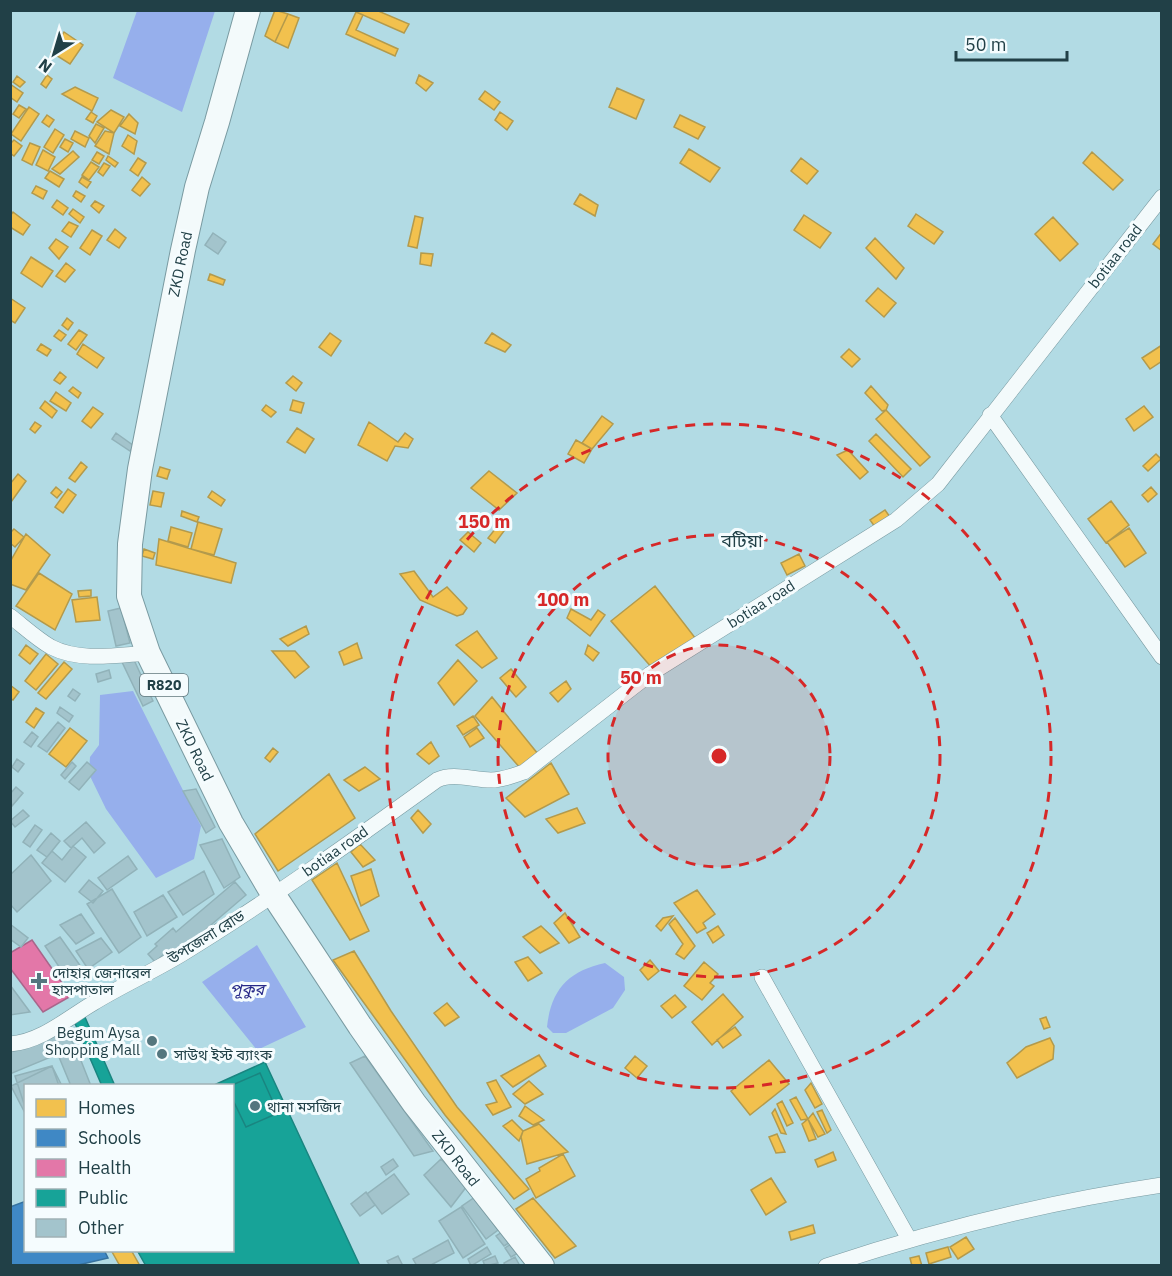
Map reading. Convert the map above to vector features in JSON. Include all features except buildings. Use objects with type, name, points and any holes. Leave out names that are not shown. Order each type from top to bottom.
[{"type":"main road","name":"ZKD Road","points":[[248,10],[218,122],[197,187],[140,469],[130,544],[129,596],[148,652],[231,822],[273,894],[414,1103],[542,1266]]},
{"type":"street","name":"botiaa road","points":[[273,894],[445,776],[503,780],[524,772],[650,674],[896,520],[938,484],[1161,196]]},
{"type":"street","points":[[990,415],[1161,657]]},
{"type":"street","points":[[10,616],[49,646],[60,651],[94,657],[148,652]]},
{"type":"street","name":"উপজেলা রোড","points":[[10,1044],[21,1044],[40,1035],[181,955],[273,894]]},
{"type":"street","points":[[762,977],[909,1239]]},
{"type":"street","points":[[826,1266],[909,1239],[1106,1194],[1161,1185]]},
{"type":"water","points":[[137,11],[215,11],[182,112],[113,78]]},
{"type":"water","points":[[133,691],[201,826],[194,859],[156,878],[106,809],[89,774],[90,757],[99,745],[100,695]]},
{"type":"water","name":"পূকুর","points":[[257,945],[306,1027],[257,1050],[202,982]]},
{"type":"water","points":[[605,963],[624,977],[625,990],[613,1008],[566,1033],[553,1033],[547,1027],[557,993],[571,977]]},
{"type":"place","name":"দোহার জেনারেল হাসপাতাল","points":[[39,981]]},
{"type":"place","name":"Begum Aysa Shopping Mall","points":[[152,1041]]},
{"type":"place","name":"সাউথ ইস্ট ব্যাংক","points":[[162,1054]]},
{"type":"place","name":"থানা মসজিদ","points":[[255,1106]]},
{"type":"district","name":"বটিয়া","points":[[742,540]]}]
